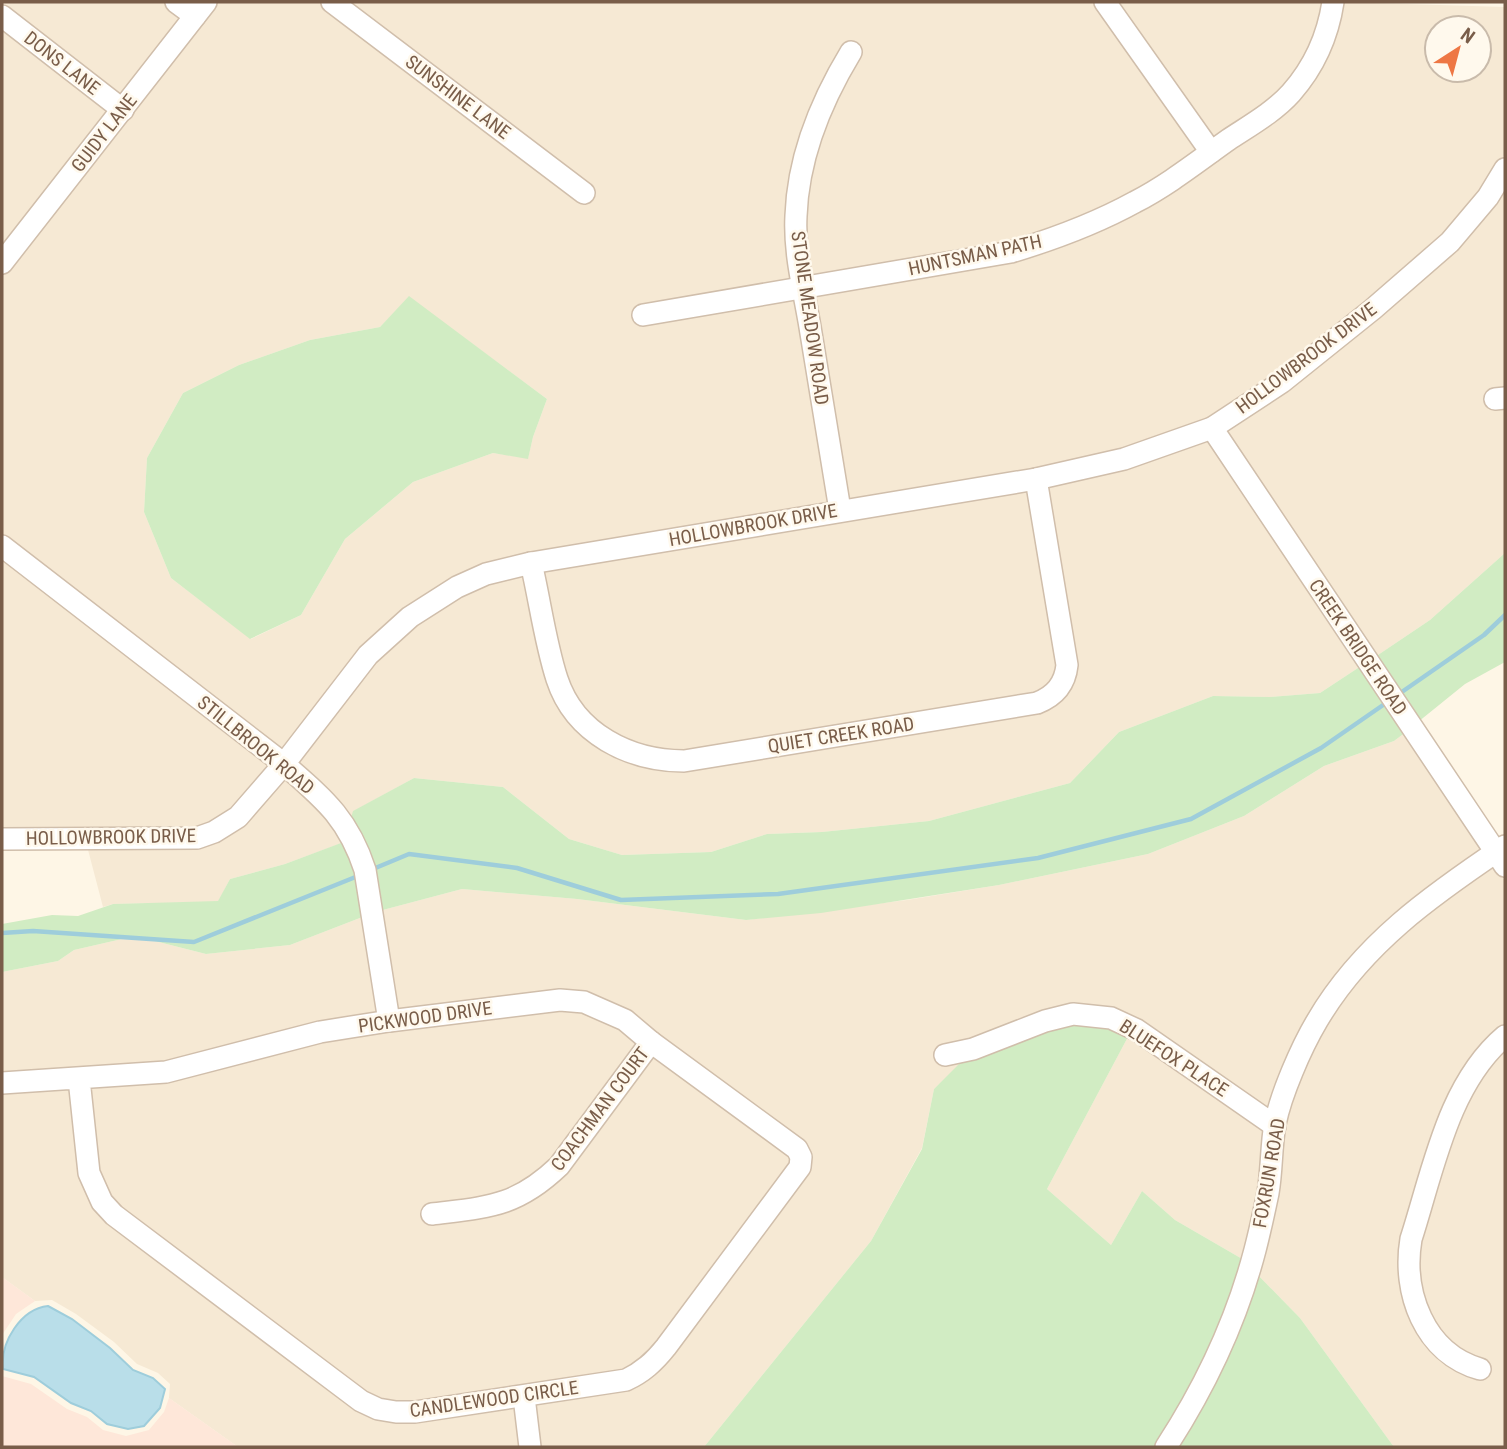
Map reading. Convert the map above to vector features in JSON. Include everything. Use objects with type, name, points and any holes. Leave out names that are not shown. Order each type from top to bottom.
[{"type":"street","points":[[176,2],[200,9]]},
{"type":"street","name":"SUNSHINE LANE","points":[[332,2],[584,192]]},
{"type":"street","points":[[1105,2],[1211,152]]},
{"type":"street","name":"HUNTSMAN PATH","points":[[643,315],[1011,252],[1096,222],[1175,178],[1282,102],[1293,91],[1318,53],[1333,2]]},
{"type":"street","name":"GUIDY LANE","points":[[2,263],[200,9]]},
{"type":"street","name":"DONS LANE","points":[[2,16],[123,110]]},
{"type":"street","name":"STONE MEADOW ROAD","points":[[840,510],[802,287],[795,218],[799,183],[811,132],[831,85],[851,52]]},
{"type":"street","name":"HOLLOWBROOK DRIVE","points":[[2,839],[197,838],[214,832],[238,817],[284,764],[368,655],[432,601],[486,574],[531,563],[1036,479],[1124,459],[1212,428],[1282,382],[1373,309],[1450,242],[1488,197],[1505,169]]},
{"type":"street","name":"CREEK BRIDGE ROAD","points":[[1212,428],[1502,855]]},
{"type":"street","name":"QUIET CREEK ROAD","points":[[531,563],[557,680],[566,699],[594,732],[611,745],[631,754],[662,761],[684,761],[1037,703],[1058,691],[1065,679],[1067,665],[1036,479]]},
{"type":"street","name":"STILLBROOK ROAD","points":[[2,547],[284,764],[328,803],[344,822],[357,846],[365,870],[389,1021]]},
{"type":"street","name":"FOXRUN ROAD","points":[[1166,1447],[1213,1364],[1236,1309],[1268,1192],[1275,1126],[1291,1075],[1316,1023],[1354,968],[1400,921],[1502,855]]},
{"type":"street","name":"PICKWOOD DRIVE","points":[[2,1083],[166,1072],[295,1038],[389,1021],[560,1000],[577,1001],[625,1020],[797,1149],[801,1157]]},
{"type":"street","name":"BLUEFOX PLACE","points":[[945,1055],[973,1049],[1045,1021],[1073,1014],[1111,1018],[1137,1030],[1275,1126]]},
{"type":"street","points":[[1480,1369],[1460,1363],[1424,1324],[1410,1291],[1408,1256],[1453,1108],[1478,1064],[1505,1036]]},
{"type":"street","name":"COACHMAN COURT","points":[[432,1214],[504,1203],[540,1184],[559,1166],[651,1042]]},
{"type":"street","name":"CANDLEWOOD CIRCLE","points":[[79,1079],[89,1173],[102,1202],[125,1223],[360,1401],[387,1410],[415,1412],[625,1380],[655,1361],[800,1167],[801,1157]]},
{"type":"street","points":[[524,1397],[530,1447]]},
{"type":"shaded area","points":[[2,2],[162,2],[184,18],[122,99],[2,6]]},
{"type":"shaded area","points":[[215,2],[318,2],[585,203],[595,190],[346,2],[1095,2],[1200,151],[1133,195],[1094,215],[1053,231],[1010,244],[809,278],[803,217],[806,183],[818,133],[838,88],[861,49],[849,42],[824,82],[803,131],[792,182],[788,218],[793,281],[635,310],[637,325],[796,296],[831,504],[537,553],[485,567],[455,580],[430,594],[384,629],[345,672],[284,753],[2,536],[2,275]],"holes":[[[409,297],[547,399],[528,458],[493,453],[413,482],[345,539],[301,615],[251,639],[171,578],[144,512],[147,458],[183,393],[239,365],[310,340],[380,327]]]},
{"type":"shaded area","points":[[1115,2],[1325,2],[1316,37],[1287,86],[1213,141]]},
{"type":"shaded area","points":[[1340,2],[1505,7],[1505,153],[1498,168],[1446,237],[1278,376],[1214,417],[1123,452],[1043,470],[847,502],[811,294],[1012,259],[1287,108]]},
{"type":"shaded area","points":[[2,27],[112,112],[2,252]]},
{"type":"shaded area","points":[[1505,183],[1505,391],[1488,392],[1487,407],[1505,406],[1505,553],[1430,620],[1375,657],[1223,429]]},
{"type":"shaded area","points":[[1208,437],[1361,666],[1320,693],[1270,697],[1213,696],[1119,732],[1070,783],[929,821],[822,832],[767,834],[711,852],[622,855],[569,839],[503,787],[414,778],[354,811],[351,818],[295,762],[356,681],[413,623],[488,582],[525,572],[549,683],[627,761],[1061,697],[1045,485]]},
{"type":"shaded area","points":[[1030,488],[1060,666],[1044,692],[684,753],[664,753],[616,737],[584,711],[564,676],[541,569]]},
{"type":"shaded area","points":[[2,557],[273,766],[234,811],[197,830],[2,831]]},
{"type":"shaded area","points":[[1406,732],[1485,851],[1396,915],[1271,1114],[1141,1023],[972,1042],[937,1049],[938,1064],[967,1058],[934,1089],[922,1148],[871,1241],[704,1447],[538,1447],[533,1404],[626,1388],[808,1167],[609,1002],[396,1012],[379,911],[462,889],[577,899],[746,920],[907,900],[999,885],[1148,854],[1244,816],[1324,766],[1394,741]]},
{"type":"shaded area","points":[[284,775],[322,809],[344,837],[342,843],[285,864],[230,879],[218,902],[113,904],[103,907],[87,846],[196,846]]},
{"type":"shaded area","points":[[1493,863],[1505,881],[1505,1027],[1473,1060],[1446,1106],[1404,1237],[1400,1275],[1409,1312],[1435,1351],[1455,1369],[1484,1378],[1489,1363],[1465,1356],[1431,1319],[1418,1288],[1416,1256],[1460,1110],[1484,1069],[1505,1045],[1505,1447],[1394,1447],[1300,1318],[1255,1272],[1275,1192],[1283,1123],[1298,1077],[1322,1026],[1359,973],[1404,927]]},
{"type":"shaded area","points":[[365,916],[380,1014],[166,1064],[2,1075],[2,972],[58,961],[74,950],[135,936],[206,954],[290,945]]},
{"type":"shaded area","points":[[559,1008],[581,1010],[601,1017],[621,1027],[641,1044],[554,1161],[536,1177],[502,1196],[425,1207],[424,1222],[486,1216],[505,1211],[544,1190],[565,1170],[652,1053],[791,1155],[794,1161],[650,1356],[624,1373],[415,1404],[381,1401],[365,1394],[119,1208],[101,1184],[96,1170],[87,1087],[166,1080],[320,1040],[390,1028]]},
{"type":"shaded area","points":[[1129,1035],[1268,1131],[1260,1192],[1244,1260],[1175,1220],[1142,1191],[1111,1245],[1047,1189]]},
{"type":"shaded area","points":[[72,1088],[82,1175],[355,1408],[517,1406],[522,1447],[238,1447],[169,1398],[170,1384],[158,1373],[137,1364],[114,1342],[76,1314],[52,1300],[35,1301],[2,1277],[2,1091]]},
{"type":"shaded area","points":[[2,1277],[35,1301],[16,1314],[2,1335]]},
{"type":"shaded area","points":[[2,1376],[31,1384],[67,1409],[87,1417],[103,1430],[126,1436],[149,1430],[164,1412],[169,1398],[238,1447],[2,1447]]},
{"type":"green space","points":[[409,296],[547,399],[528,459],[493,453],[413,482],[345,539],[301,615],[250,639],[171,578],[144,512],[147,458],[183,393],[239,365],[310,340],[380,327]]},
{"type":"green space","points":[[1505,553],[1505,662],[1465,684],[1418,722],[1375,657],[1430,620]]},
{"type":"green space","points":[[1361,666],[1406,732],[1394,741],[1324,766],[1244,816],[1148,854],[999,885],[821,913],[746,920],[577,899],[462,889],[379,911],[351,818],[353,811],[414,778],[503,787],[569,839],[622,855],[711,852],[767,834],[822,832],[929,821],[1070,783],[1119,732],[1213,696],[1270,697],[1320,693]]},
{"type":"green space","points":[[344,837],[350,850],[365,916],[290,945],[206,954],[135,936],[74,950],[58,961],[2,972],[2,924],[52,915],[78,916],[113,904],[218,901],[230,879],[285,864],[341,843]]},
{"type":"green space","points":[[1091,1022],[1129,1035],[1047,1189],[1111,1245],[1142,1191],[1175,1220],[1244,1260],[1206,1361],[1158,1447],[704,1447],[871,1241],[922,1149],[934,1089],[962,1061],[1045,1029]]},
{"type":"green space","points":[[1255,1272],[1300,1318],[1394,1447],[1175,1447]]},
{"type":"water","points":[[48,1306],[72,1319],[110,1348],[133,1370],[153,1378],[165,1389],[160,1408],[144,1426],[128,1429],[107,1424],[91,1411],[71,1403],[34,1377],[3,1369],[5,1348],[14,1329],[29,1313]]},
{"type":"waterway","points":[[1396,696],[1484,635],[1505,615]]},
{"type":"waterway","points":[[373,869],[409,854],[517,868],[621,900],[778,894],[1038,858],[1191,819],[1321,748],[1386,703]]},
{"type":"waterway","points":[[2,933],[33,931],[194,942],[358,876]]}]
